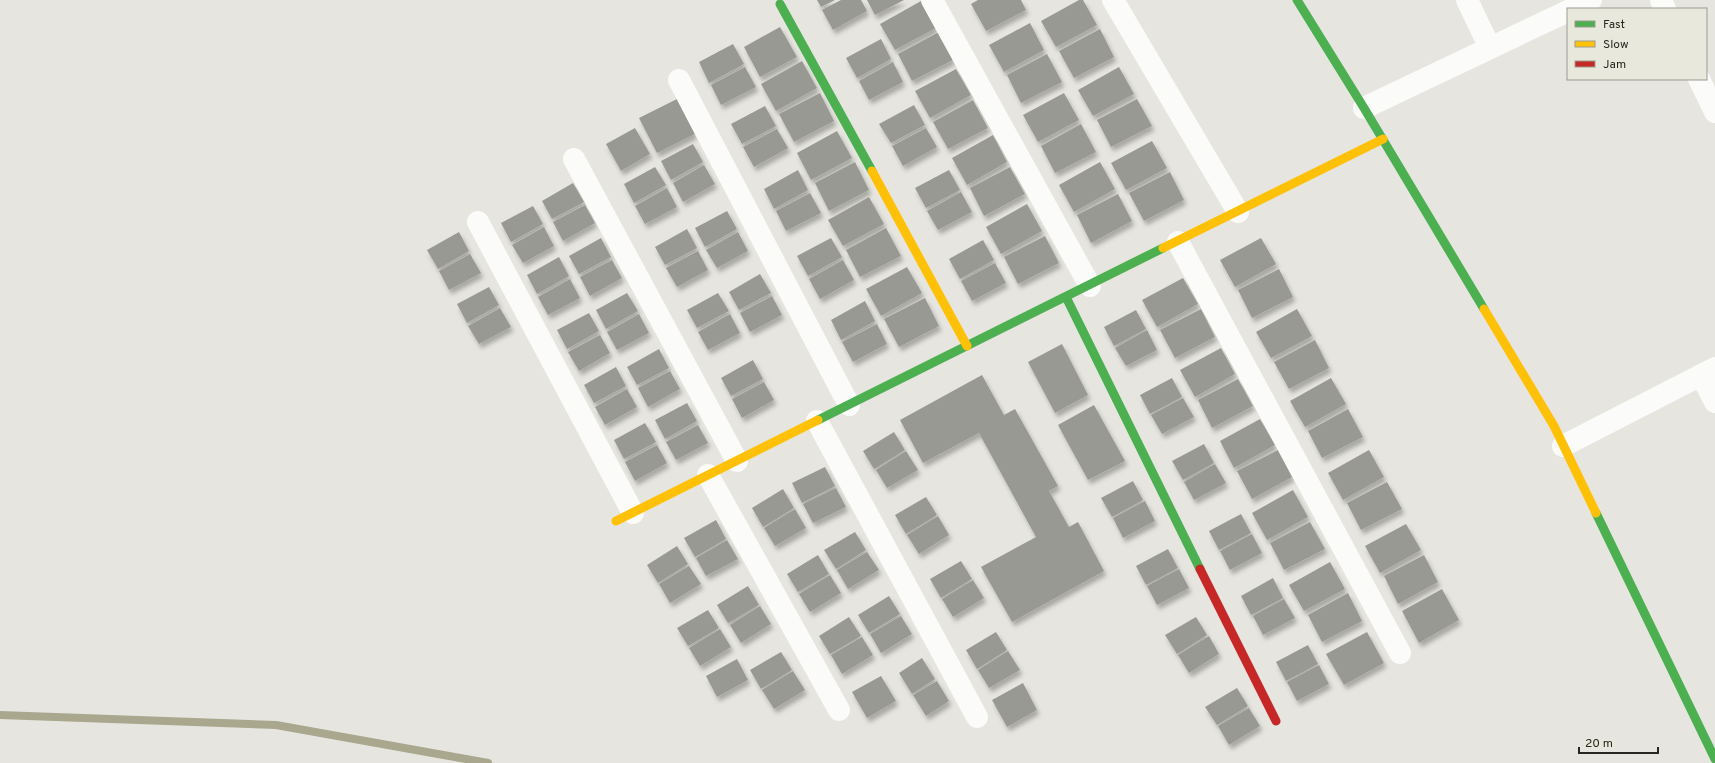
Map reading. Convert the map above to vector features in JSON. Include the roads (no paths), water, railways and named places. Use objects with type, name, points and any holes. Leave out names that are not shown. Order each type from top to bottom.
[{"type":"street","points":[[932,0],[1090,286]]},
{"type":"street","points":[[1113,0],[1238,212]]},
{"type":"street","points":[[1297,0],[1383,139],[1550,419],[1715,759]]},
{"type":"street","points":[[1467,0],[1490,48]]},
{"type":"street","points":[[1574,8],[1591,0]]},
{"type":"street","points":[[780,4],[967,346]]},
{"type":"street","points":[[1364,108],[1567,11]]},
{"type":"street","points":[[679,80],[849,405]]},
{"type":"street","points":[[1699,80],[1715,112]]},
{"type":"street","points":[[478,222],[624,517],[1383,139]]},
{"type":"street","points":[[574,159],[737,461]]},
{"type":"street","points":[[1178,242],[1400,653]]},
{"type":"street","points":[[1066,297],[1276,721]]},
{"type":"street","points":[[1563,446],[1708,372],[1715,402]]},
{"type":"street","points":[[817,421],[977,717]]},
{"type":"street","points":[[708,476],[839,710]]},
{"type":"waterway","points":[[0,715],[276,725],[488,763]]}]
